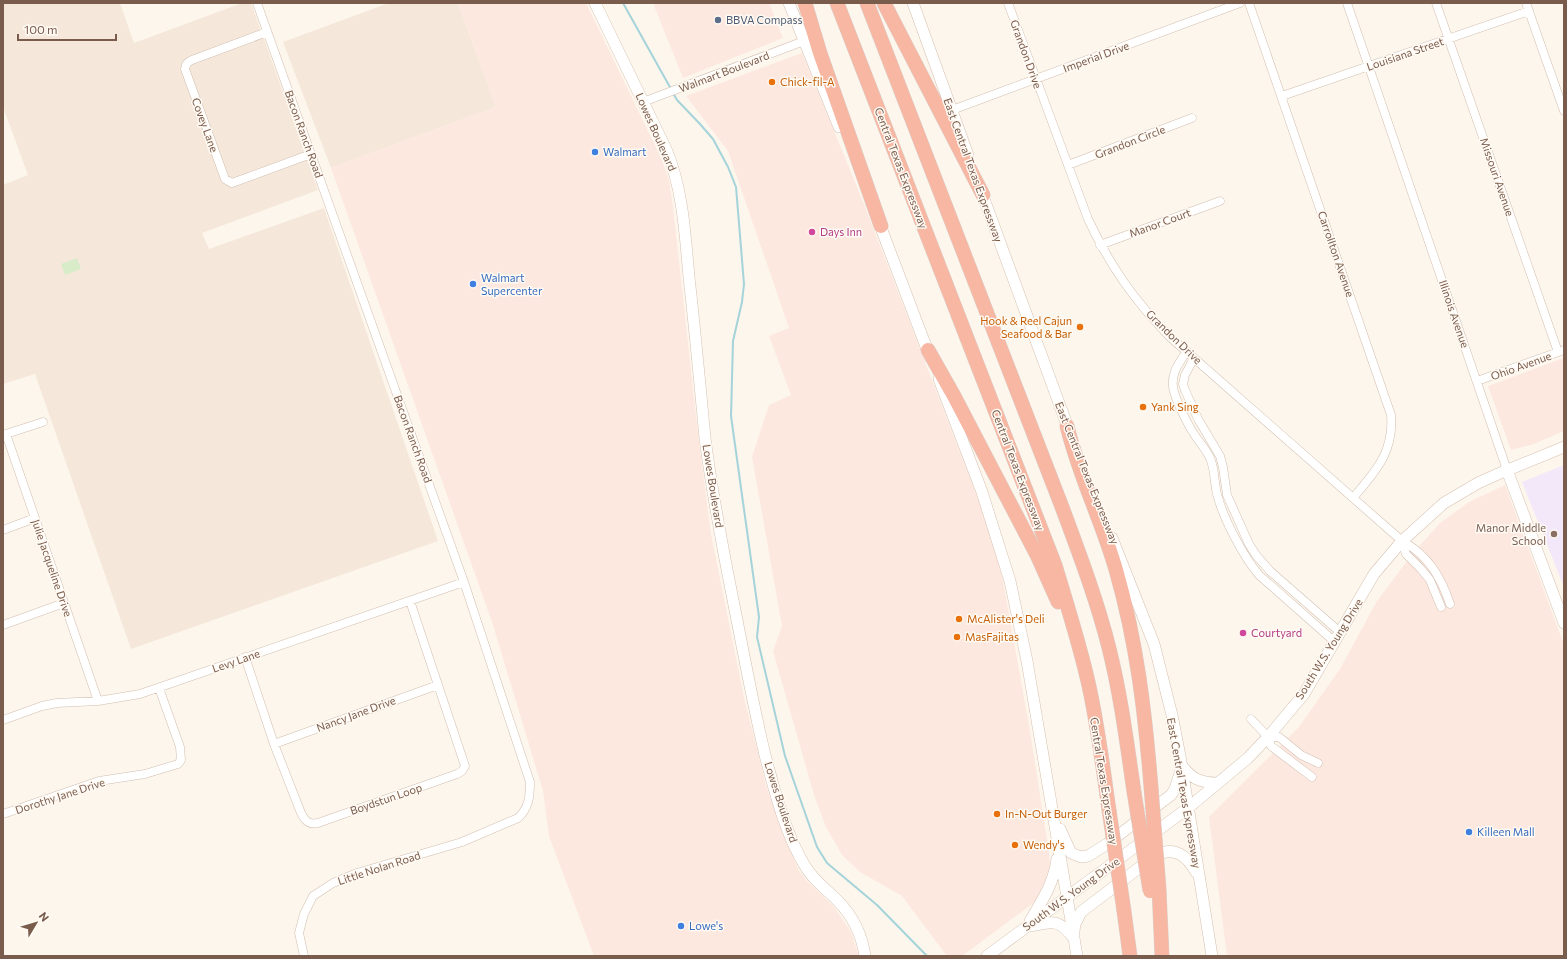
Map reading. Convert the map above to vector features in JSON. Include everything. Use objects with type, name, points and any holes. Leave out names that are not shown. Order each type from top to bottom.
[{"type":"highway","points":[[805,3],[820,53],[881,226]]},
{"type":"highway","name":"Central Texas Expressway","points":[[837,3],[1055,565],[1073,624],[1089,686],[1130,956]]},
{"type":"highway","points":[[867,3],[1062,506],[1092,590],[1109,649],[1119,694],[1134,792],[1154,890]]},
{"type":"highway","points":[[884,3],[983,195]]},
{"type":"highway","points":[[928,350],[954,396],[1037,555],[1056,597],[1089,686]]},
{"type":"highway","points":[[1068,426],[1074,453],[1116,569],[1129,619],[1140,678],[1146,723],[1151,787],[1154,890],[1161,956]]},
{"type":"main road","name":"Lowes Boulevard","points":[[595,3],[666,148],[678,183],[684,222],[705,433],[711,475],[750,694],[778,802],[800,857],[813,878],[839,902],[851,917],[859,934],[865,956]]},
{"type":"main road","points":[[789,3],[881,226],[982,492],[1010,581],[1028,661],[1058,849],[1077,956]]},
{"type":"main road","name":"East Central Texas Expressway","points":[[913,3],[1084,472],[1145,617],[1154,644],[1182,765],[1198,876],[1212,956]]},
{"type":"main road","name":"South W.S. Young Drive","points":[[987,956],[1188,808],[1248,758],[1268,737],[1304,694],[1374,574],[1402,541],[1445,502],[1507,470],[1564,447]]},
{"type":"main road","name":"Illinois Avenue","points":[[1507,470],[1564,623]]},
{"type":"main road","points":[[1052,808],[1066,846],[1071,853],[1081,858],[1088,856],[1107,844],[1171,795],[1179,778],[1182,765]]},
{"type":"main road","points":[[1182,765],[1196,780],[1207,783],[1218,783]]},
{"type":"main road","points":[[1027,927],[1052,883],[1058,849]]},
{"type":"main road","points":[[1074,936],[1075,924],[1081,912],[1162,852],[1176,853],[1184,856],[1191,863],[1198,876]]},
{"type":"main road","points":[[1027,927],[1057,923],[1065,927],[1074,936]]},
{"type":"street","name":"Bacon Ranch Road","points":[[257,3],[464,582],[530,782],[530,795],[525,812],[518,818],[462,842]]},
{"type":"street","name":"Grandon Drive","points":[[1008,3],[1088,219],[1100,245],[1141,306],[1170,337],[1402,541]]},
{"type":"street","name":"Imperial Drive","points":[[952,110],[1240,3]]},
{"type":"street","name":"Carrollton Avenue","points":[[1249,3],[1391,415],[1391,437],[1384,457],[1354,498]]},
{"type":"street","name":"Illinois Avenue","points":[[1347,3],[1507,470]]},
{"type":"street","name":"Missouri Avenue","points":[[1436,3],[1561,351]]},
{"type":"street","name":"Louisiana Street","points":[[1282,96],[1449,39],[1527,7]]},
{"type":"street","points":[[1527,7],[1564,111]]},
{"type":"street","name":"Covey Lane","points":[[267,32],[192,60],[187,63],[185,69],[225,179],[232,183],[311,154]]},
{"type":"street","name":"Walmart Boulevard","points":[[643,102],[804,41]]},
{"type":"street","name":"Grandon Circle","points":[[1068,165],[1192,118]]},
{"type":"street","name":"Manor Court","points":[[1100,245],[1220,201]]},
{"type":"street","points":[[1187,351],[1176,367],[1173,378],[1173,387],[1179,404],[1198,440],[1210,458],[1216,493],[1225,516],[1241,548],[1249,563],[1259,575],[1304,614],[1338,637]]},
{"type":"street","name":"Ohio Avenue","points":[[1477,381],[1561,351]]},
{"type":"street","points":[[1194,358],[1188,368],[1183,384],[1206,435],[1220,456],[1227,495],[1249,544],[1262,563],[1311,606],[1338,637]]},
{"type":"street","points":[[1179,404],[1189,400]]},
{"type":"street","points":[[4,435],[43,422]]},
{"type":"street","name":"Julie Jacqueline Drive","points":[[4,435],[35,518],[98,701]]},
{"type":"street","points":[[1198,440],[1206,435]]},
{"type":"street","points":[[1225,516],[1234,510]]},
{"type":"street","points":[[3,530],[35,518]]},
{"type":"street","points":[[1402,541],[1414,547],[1432,566],[1439,576],[1450,604]]},
{"type":"street","points":[[1402,541],[1406,554],[1430,580],[1441,607]]},
{"type":"street","points":[[1241,548],[1249,544]]},
{"type":"street","name":"Levy Lane","points":[[3,720],[42,706],[56,703],[98,701],[140,694],[464,582]]},
{"type":"street","name":"Boydstun Loop","points":[[245,657],[274,744],[301,813],[304,820],[313,824],[450,777],[462,771],[465,766],[410,601]]},
{"type":"street","points":[[3,625],[64,603]]},
{"type":"street","points":[[1304,614],[1311,606]]},
{"type":"street","name":"Nancy Jane Drive","points":[[274,744],[438,685]]},
{"type":"street","name":"Dorothy Jane Drive","points":[[3,814],[99,781],[145,774],[178,764],[181,760],[180,747],[158,688]]},
{"type":"street","points":[[1251,719],[1268,737],[1271,746],[1312,777]]},
{"type":"street","points":[[1268,737],[1278,737],[1301,755],[1318,763]]},
{"type":"street","name":"Little Nolan Road","points":[[304,956],[299,933],[304,914],[313,896],[333,883],[357,873],[462,842]]},
{"type":"shaded area","points":[[3,3],[120,3],[134,43],[242,3],[251,3],[318,190],[202,233],[209,249],[324,208],[438,541],[131,649],[35,374],[3,384],[3,185],[28,175],[3,107]]},
{"type":"shaded area","points":[[389,3],[458,3],[496,107],[331,168],[283,42]]},
{"type":"shaded area","points":[[458,3],[586,3],[662,160],[669,180],[673,207],[698,434],[711,534],[744,698],[767,789],[798,869],[807,881],[834,907],[851,932],[859,956],[594,956],[549,836],[543,791],[492,622],[331,168],[496,107]]},
{"type":"shaded area","points":[[653,3],[769,3],[783,38],[683,78]]},
{"type":"shaded area","points":[[802,53],[864,204],[979,502],[996,553],[1003,581],[1030,731],[1049,853],[1049,875],[1041,895],[1032,904],[962,956],[947,956],[902,896],[860,872],[842,855],[826,827],[814,795],[773,651],[782,626],[752,457],[769,405],[791,395],[769,336],[789,328],[728,151],[686,96]]},
{"type":"shaded area","points":[[1564,358],[1564,431],[1534,444],[1511,450],[1488,386]]},
{"type":"shaded area","name":"Manor Middle School","points":[[1564,465],[1564,587],[1522,482]]},
{"type":"shaded area","points":[[1505,485],[1564,645],[1564,956],[1227,956],[1209,817],[1298,728],[1340,669],[1377,601],[1414,552],[1440,523],[1469,502]]},
{"type":"green space","points":[[77,258],[81,269],[65,275],[61,264]]},
{"type":"waterway","points":[[623,3],[671,89]]},
{"type":"waterway","points":[[673,93],[677,100],[713,139],[728,167],[736,187],[744,284],[742,302],[733,341],[731,416],[759,617],[757,637],[785,756],[817,847],[827,863],[877,905],[927,956]]},
{"type":"place","name":"BBVA Compass","points":[[718,20]]},
{"type":"place","name":"Chick-fil-A","points":[[772,82]]},
{"type":"place","name":"Walmart","points":[[595,152]]},
{"type":"place","name":"Days Inn","points":[[812,232]]},
{"type":"place","name":"Walmart Supercenter","points":[[473,284]]},
{"type":"place","name":"Hook & Reel Cajun Seafood & Bar","points":[[1080,327]]},
{"type":"place","name":"Yank Sing","points":[[1143,407]]},
{"type":"place","name":"Manor Middle School","points":[[1554,534]]},
{"type":"place","name":"McAlister's Deli","points":[[959,619]]},
{"type":"place","name":"Courtyard","points":[[1243,633]]},
{"type":"place","name":"MasFajitas","points":[[957,637]]},
{"type":"place","name":"In-N-Out Burger","points":[[997,814]]},
{"type":"place","name":"Killeen Mall","points":[[1469,832]]},
{"type":"place","name":"Wendy's","points":[[1015,845]]},
{"type":"place","name":"Lowe's","points":[[681,926]]}]
